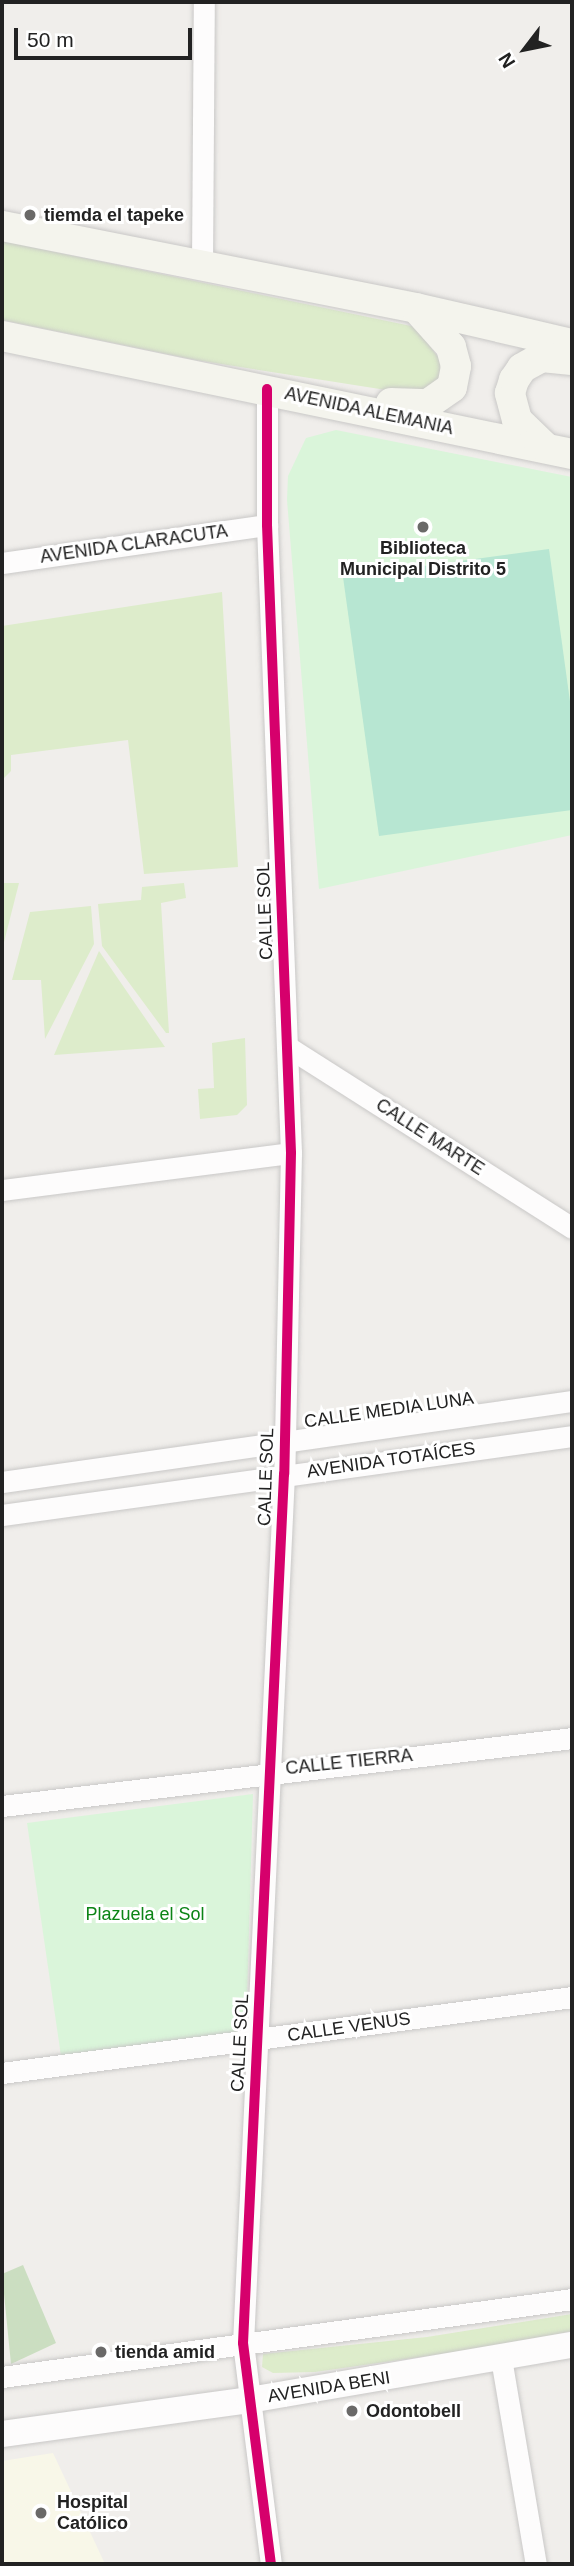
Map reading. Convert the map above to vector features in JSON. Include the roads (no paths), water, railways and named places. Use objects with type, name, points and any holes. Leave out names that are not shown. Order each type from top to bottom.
[{"type":"main road","points":[[2,226],[416,308],[572,344]]},
{"type":"main road","points":[[317,400],[345,397],[415,406],[428,404],[452,387],[456,366],[451,347],[416,308]]},
{"type":"main road","name":"AVENIDA ALEMANIA","points":[[2,336],[267,388],[560,451]]},
{"type":"main road","points":[[560,451],[517,420],[510,393],[522,368],[542,357],[572,360]]},
{"type":"street","points":[[202,265],[204,2]]},
{"type":"street","name":"CALLE SOL","points":[[267,388],[267,525],[291,1153],[284,1474],[243,2343],[271,2564]]},
{"type":"street","name":"AVENIDA CLARACUTA","points":[[2,563],[267,525]]},
{"type":"street","name":"CALLE MARTE","points":[[288,1047],[572,1228]]},
{"type":"street","points":[[2,1190],[291,1153]]},
{"type":"street","name":"CALLE MEDIA LUNA","points":[[2,1482],[572,1401]]},
{"type":"street","name":"AVENIDA TOTAÍCES","points":[[2,1515],[572,1436]]},
{"type":"street","name":"CALLE TIERRA","points":[[2,1806],[271,1770],[572,1738]]},
{"type":"street","name":"CALLE VENUS","points":[[2,2073],[572,1997]]},
{"type":"street","points":[[2,2377],[572,2299]]},
{"type":"street","name":"AVENIDA BENI","points":[[2,2434],[249,2400],[572,2345]]},
{"type":"street","points":[[500,2358],[536,2564]]},
{"type":"place","name":"tiemda el tapeke","points":[[30,215]]},
{"type":"place","name":"Biblioteca Municipal Distrito 5","points":[[423,527]]},
{"type":"place","name":"tienda amid","points":[[101,2352]]},
{"type":"place","name":"Odontobell","points":[[352,2411]]},
{"type":"place","name":"Hospital Católico","points":[[41,2513]]},
{"type":"park label","name":"Plazuela el Sol","points":[[145,1914]]}]
